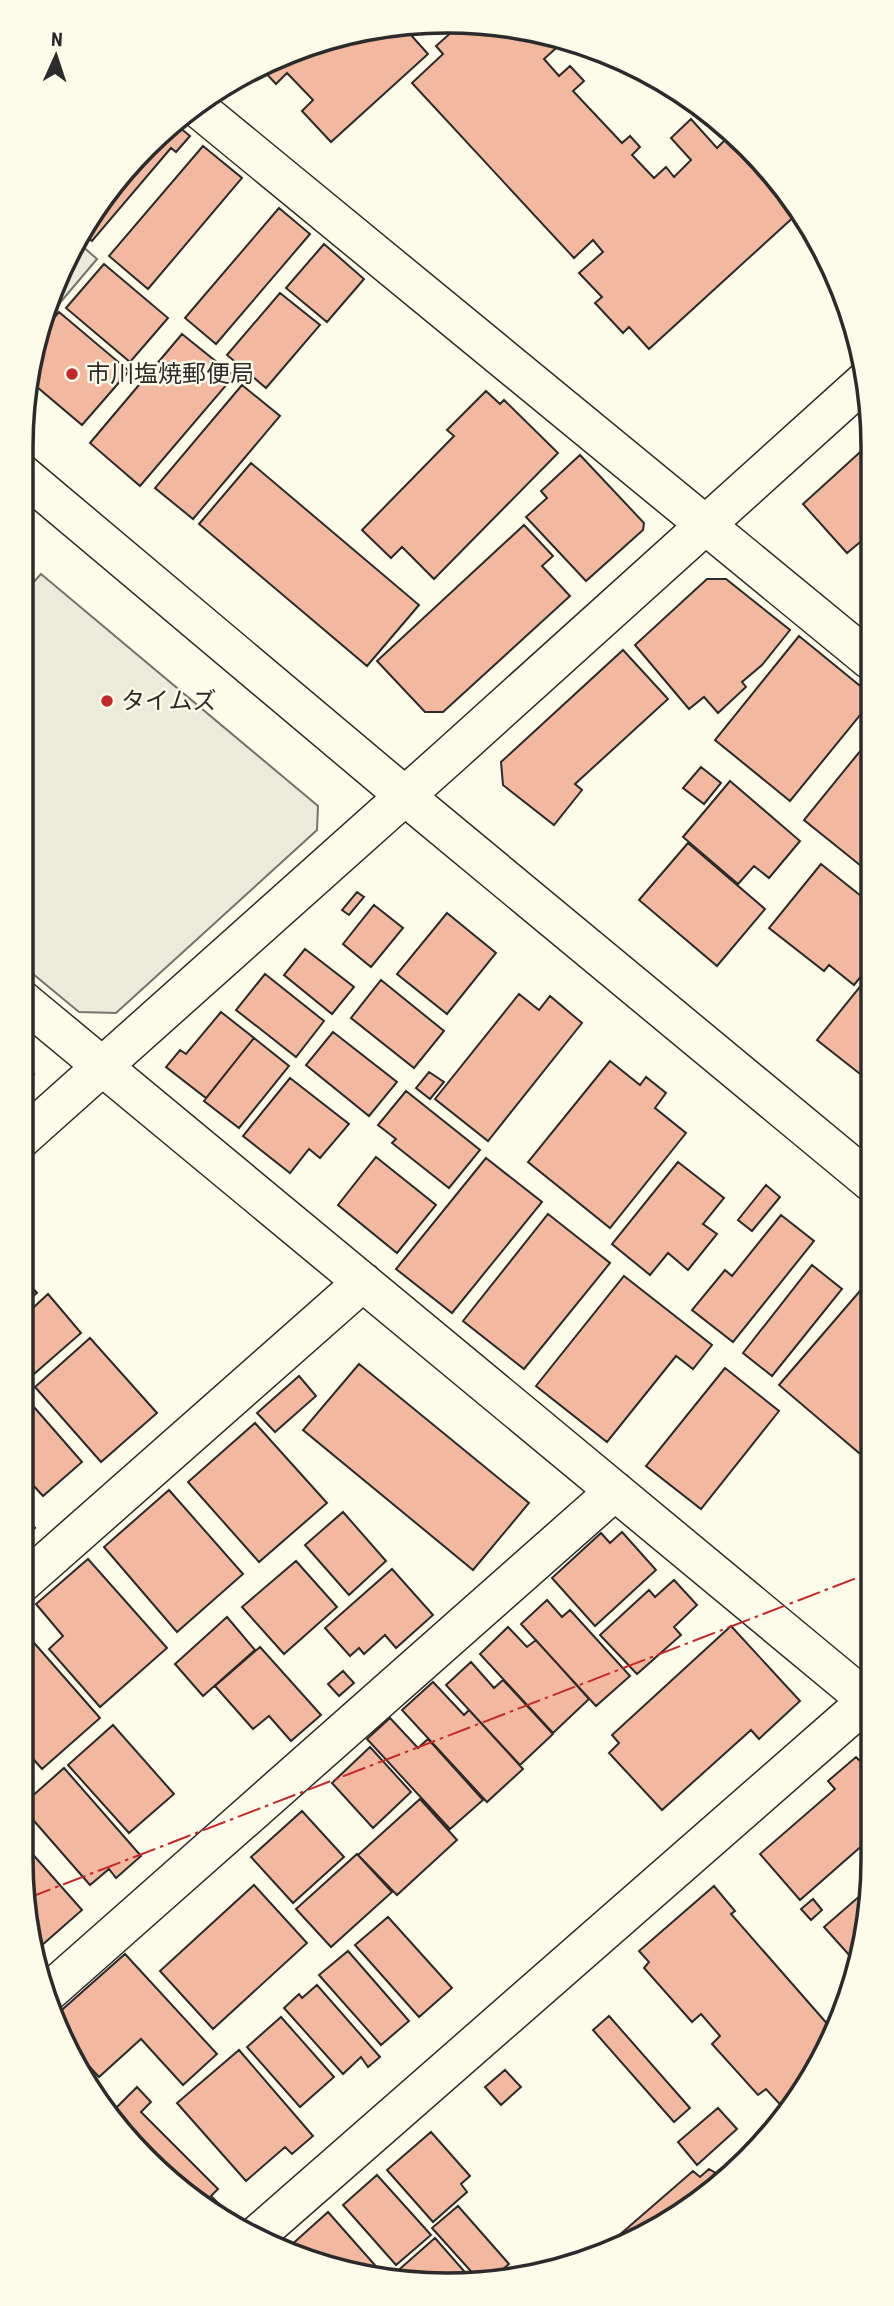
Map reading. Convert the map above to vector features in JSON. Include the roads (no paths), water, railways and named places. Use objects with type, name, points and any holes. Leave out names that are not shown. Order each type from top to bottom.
[{"type":"street","points":[[204,113],[861,653]]},
{"type":"street","points":[[33,1128],[856,389]]},
{"type":"street","points":[[33,483],[861,1174]]},
{"type":"street","points":[[33,1009],[861,1696]]},
{"type":"street","points":[[33,1573],[363,1282]]},
{"type":"street","points":[[54,1987],[615,1491]]},
{"type":"street","points":[[263,2229],[861,1711]]},
{"type":"place","name":"市川塩焼郵便局","points":[[72,374]]},
{"type":"place","name":"タイムズ","points":[[107,701]]}]
